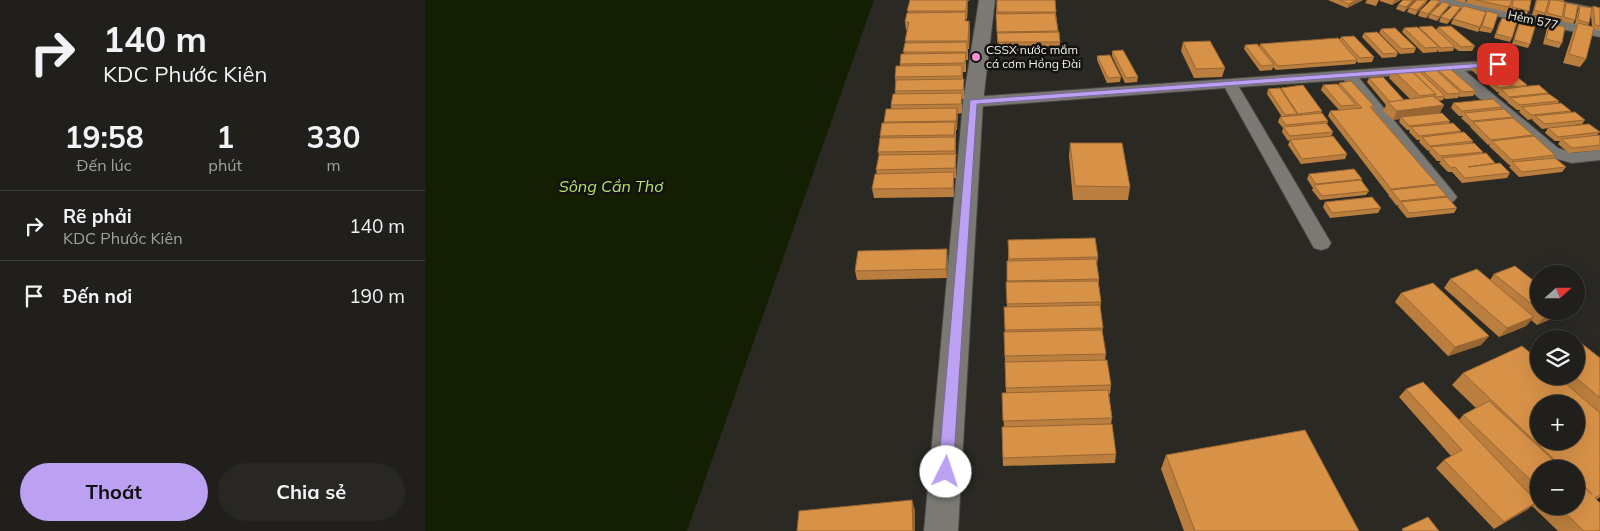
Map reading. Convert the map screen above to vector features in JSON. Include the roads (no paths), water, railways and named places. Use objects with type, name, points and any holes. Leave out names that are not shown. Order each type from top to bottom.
[{"type":"street","points":[[941,531],[973,102],[987,0]]},
{"type":"street","name":"Hẻm 577","points":[[1437,0],[1600,33]]},
{"type":"street","points":[[973,102],[1498,64]]},
{"type":"street","points":[[1453,68],[1552,152],[1572,158],[1600,155]]},
{"type":"street","points":[[1349,76],[1448,197]]},
{"type":"street","points":[[1230,84],[1321,243]]},
{"type":"lane","points":[[1546,0],[1600,10]]},
{"type":"water","name":"Sông Cần Thơ","points":[[425,0],[874,0],[687,531],[425,531]]},
{"type":"place","name":"CSSX nước mắm cá cơm Hồng Đài","points":[[976,57]]}]
